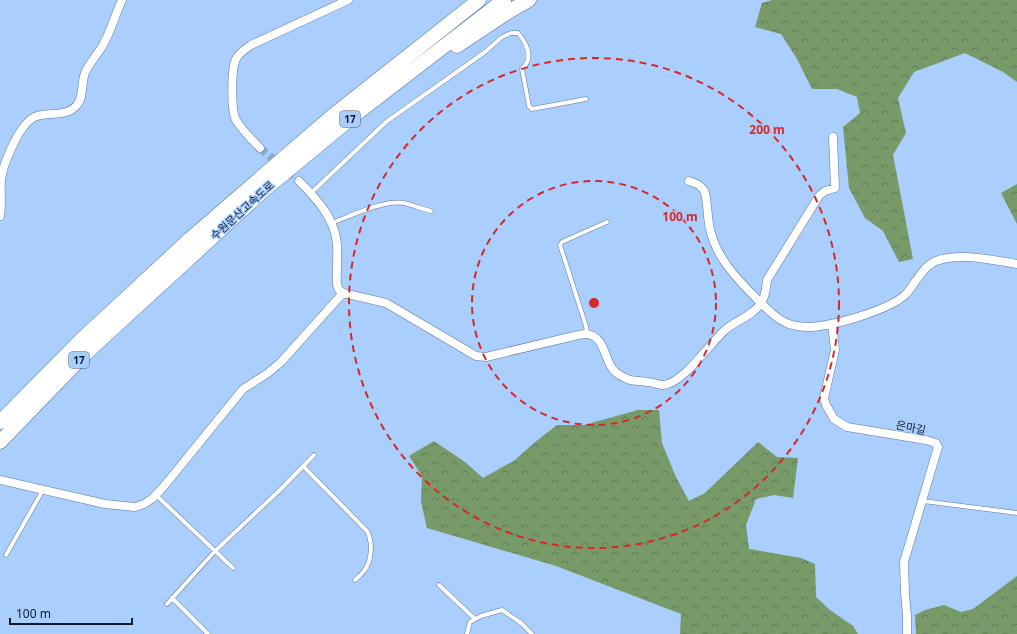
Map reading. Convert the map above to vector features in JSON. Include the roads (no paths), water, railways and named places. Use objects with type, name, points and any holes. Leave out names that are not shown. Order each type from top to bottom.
[{"type":"highway","name":"수원문산고속도로","points":[[0,422],[77,344],[146,278],[190,239],[331,117],[479,0]]},
{"type":"highway","name":"수원문산고속도로","points":[[0,442],[84,354],[264,190],[304,156],[417,66],[504,0]]},
{"type":"highway","points":[[304,156],[479,31],[529,0]]},
{"type":"street","points":[[0,216],[1,181],[4,163],[20,133],[29,120],[36,116],[63,114],[78,105],[81,100],[85,73],[104,44],[122,0]]},
{"type":"street","points":[[260,148],[236,120],[234,113],[233,75],[236,58],[251,45],[348,0]]},
{"type":"street","points":[[299,181],[311,193],[332,223],[337,242],[337,285],[339,290],[344,294],[386,303],[476,356],[486,357],[587,334],[600,342],[612,369],[622,376],[629,380],[663,385],[679,378],[725,330],[737,321],[754,312],[761,303],[766,293],[767,280],[819,196],[825,191],[835,188],[833,137]]},
{"type":"street","points":[[689,181],[699,184],[704,192],[710,229],[718,251],[732,274],[776,317],[789,324],[808,327],[832,324],[868,313],[905,295],[930,264],[936,261],[965,257],[1017,264]]},
{"type":"street","points":[[0,480],[105,504],[135,507],[144,504],[156,495],[243,389],[282,362],[344,294]]},
{"type":"street","name":"은마길","points":[[832,324],[835,350],[824,398],[826,405],[834,419],[847,427],[936,443],[938,447],[904,562],[907,634]]},
{"type":"lane","points":[[311,193],[386,122],[485,52],[502,37],[511,33],[518,33],[530,54],[528,64],[522,69],[529,106],[532,109],[586,99]]},
{"type":"lane","points":[[332,223],[386,204],[403,203],[431,211]]},
{"type":"lane","points":[[587,334],[586,326],[560,245],[562,242],[607,222]]},
{"type":"lane","points":[[167,604],[215,550],[282,488],[314,455]]},
{"type":"lane","points":[[303,466],[367,531],[370,536],[371,548],[368,563],[365,570],[355,580]]},
{"type":"lane","points":[[6,555],[44,490]]},
{"type":"lane","points":[[156,495],[233,568]]},
{"type":"lane","points":[[923,500],[1017,513]]},
{"type":"lane","points":[[439,585],[475,619]]},
{"type":"lane","points":[[172,598],[208,634]]},
{"type":"lane","points":[[467,634],[470,622],[481,616],[502,610],[521,623],[532,634]]},
{"type":"tunnel","points":[[260,148],[299,181]]}]
